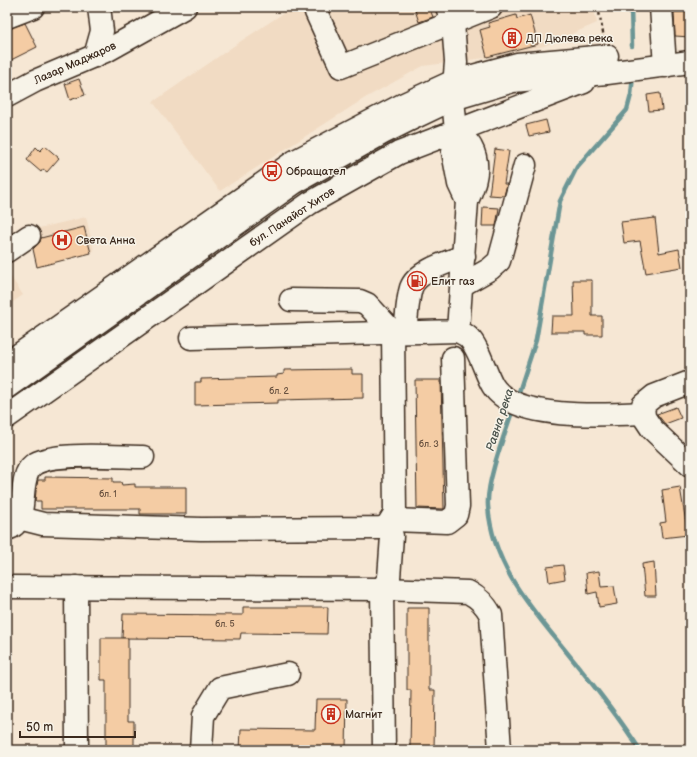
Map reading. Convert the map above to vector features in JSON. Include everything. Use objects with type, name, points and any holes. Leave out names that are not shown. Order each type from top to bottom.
[{"type":"street","points":[[7,17],[33,7]]},
{"type":"street","points":[[95,56],[102,30],[99,7]]},
{"type":"street","name":"Лазар Маджаров","points":[[7,96],[35,81],[108,50],[185,7]]},
{"type":"street","points":[[316,12],[342,67],[450,15],[491,7]]},
{"type":"street","points":[[661,7],[664,66]]},
{"type":"street","points":[[450,15],[456,62],[454,90],[456,131],[453,152],[459,184],[468,201],[458,331]]},
{"type":"street","name":"бул. Панайот Хитов","points":[[7,387],[294,184],[454,90],[607,64],[664,66],[690,62]]},
{"type":"street","name":"бул. Панайот Хитов","points":[[7,417],[310,203],[399,153],[456,131],[607,64]]},
{"type":"street","points":[[7,363],[295,161],[404,104],[454,90]]},
{"type":"street","points":[[462,285],[490,269],[499,261],[525,164]]},
{"type":"street","points":[[7,251],[30,236]]},
{"type":"street","points":[[384,750],[382,589],[389,578],[392,536],[390,523],[395,513],[399,332],[411,288],[417,280],[432,269],[464,256]]},
{"type":"street","points":[[290,300],[360,301],[367,304],[399,332]]},
{"type":"street","points":[[192,338],[458,331],[469,337],[493,386],[514,403],[558,413],[592,415],[643,413]]},
{"type":"street","points":[[143,456],[65,457],[47,459],[33,465],[25,477],[23,503],[13,524],[202,529],[381,528],[390,523],[448,522],[456,515],[458,506],[453,358]]},
{"type":"street","points":[[690,382],[654,396],[643,405],[644,417],[652,429],[690,465]]},
{"type":"street","points":[[7,587],[382,589],[457,590],[468,592],[478,597],[486,605],[491,615],[493,626],[500,750]]},
{"type":"street","points":[[76,587],[77,750]]},
{"type":"street","points":[[201,750],[203,716],[220,688],[288,674]]},
{"type":"path","points":[[598,7],[607,64]]},
{"type":"shaded area","points":[[293,7],[593,7],[597,23],[544,46],[500,56],[423,66],[365,98],[220,191],[153,102]]},
{"type":"shaded area","name":"Света Анна","points":[[86,217],[94,251],[39,264],[31,230]]},
{"type":"shaded area","points":[[7,271],[23,295],[7,306]]},
{"type":"building","points":[[414,7],[429,7],[433,17],[419,22]]},
{"type":"building","points":[[674,12],[690,12],[690,37],[675,36]]},
{"type":"building","name":"ДП Дюлева река","points":[[516,15],[517,19],[530,15],[538,44],[487,57],[480,30],[490,27],[488,23]]},
{"type":"building","points":[[25,23],[37,47],[7,62],[7,29]]},
{"type":"building","points":[[79,79],[85,95],[70,100],[65,84]]},
{"type":"building","points":[[660,93],[662,110],[649,111],[647,95]]},
{"type":"building","points":[[546,120],[549,132],[529,136],[526,125]]},
{"type":"building","points":[[45,146],[59,158],[47,172],[43,169],[41,172],[27,160],[36,147],[40,151]]},
{"type":"building","points":[[495,149],[509,151],[504,184],[507,184],[504,196],[489,195]]},
{"type":"building","points":[[483,207],[499,208],[496,226],[482,226]]},
{"type":"building","points":[[655,218],[659,253],[679,249],[682,267],[646,273],[640,241],[624,243],[621,222]]},
{"type":"building","name":"Света Анна","points":[[84,227],[91,253],[37,267],[33,249],[40,242],[41,238]]},
{"type":"building","points":[[573,280],[592,280],[592,316],[602,316],[602,335],[585,335],[585,332],[551,332],[552,316],[574,316]]},
{"type":"building","points":[[352,369],[352,374],[363,374],[363,398],[278,400],[278,403],[195,405],[195,382],[201,382],[201,379],[277,377],[277,375],[284,374],[284,370]]},
{"type":"building","points":[[415,380],[441,380],[444,509],[417,508]]},
{"type":"building","points":[[676,407],[681,418],[665,424],[657,414]]},
{"type":"building","points":[[45,477],[113,478],[113,482],[121,482],[122,485],[135,484],[135,487],[186,487],[186,514],[140,514],[140,509],[41,509],[41,501],[35,501],[36,491],[38,480],[45,480]]},
{"type":"building","points":[[680,487],[688,535],[662,538],[660,523],[666,522],[662,490]]},
{"type":"building","points":[[654,562],[656,596],[645,596],[642,564]]},
{"type":"building","points":[[563,565],[565,579],[549,582],[547,567]]},
{"type":"building","points":[[599,571],[601,587],[614,586],[617,604],[599,607],[597,592],[588,594],[586,573]]},
{"type":"building","points":[[243,607],[328,607],[327,634],[241,633],[240,639],[122,638],[123,614],[243,615]]},
{"type":"building","points":[[407,608],[429,608],[429,690],[435,690],[434,750],[410,750],[411,690],[407,690]]},
{"type":"building","points":[[101,638],[128,638],[128,721],[134,721],[134,750],[106,750],[106,680],[101,680]]},
{"type":"building","name":"Магнит","points":[[316,699],[347,699],[346,750],[240,750],[241,729],[315,730]]},
{"type":"waterway","name":"Равна река","points":[[631,7],[632,46]]},
{"type":"waterway","name":"Равна река","points":[[517,398],[536,340],[560,201],[577,167],[627,110],[631,95],[633,76]]},
{"type":"waterway","name":"Равна река","points":[[513,409],[493,471],[488,496],[488,506],[492,529],[498,550],[518,589],[544,625],[599,693],[640,750]]},
{"type":"place","name":"ДП Дюлева река","points":[[512,38]]},
{"type":"place","name":"Обращател","points":[[272,171]]},
{"type":"place","name":"Света Анна","points":[[62,240]]},
{"type":"place","name":"Елит газ","points":[[417,281]]},
{"type":"place","name":"Магнит","points":[[331,714]]}]
